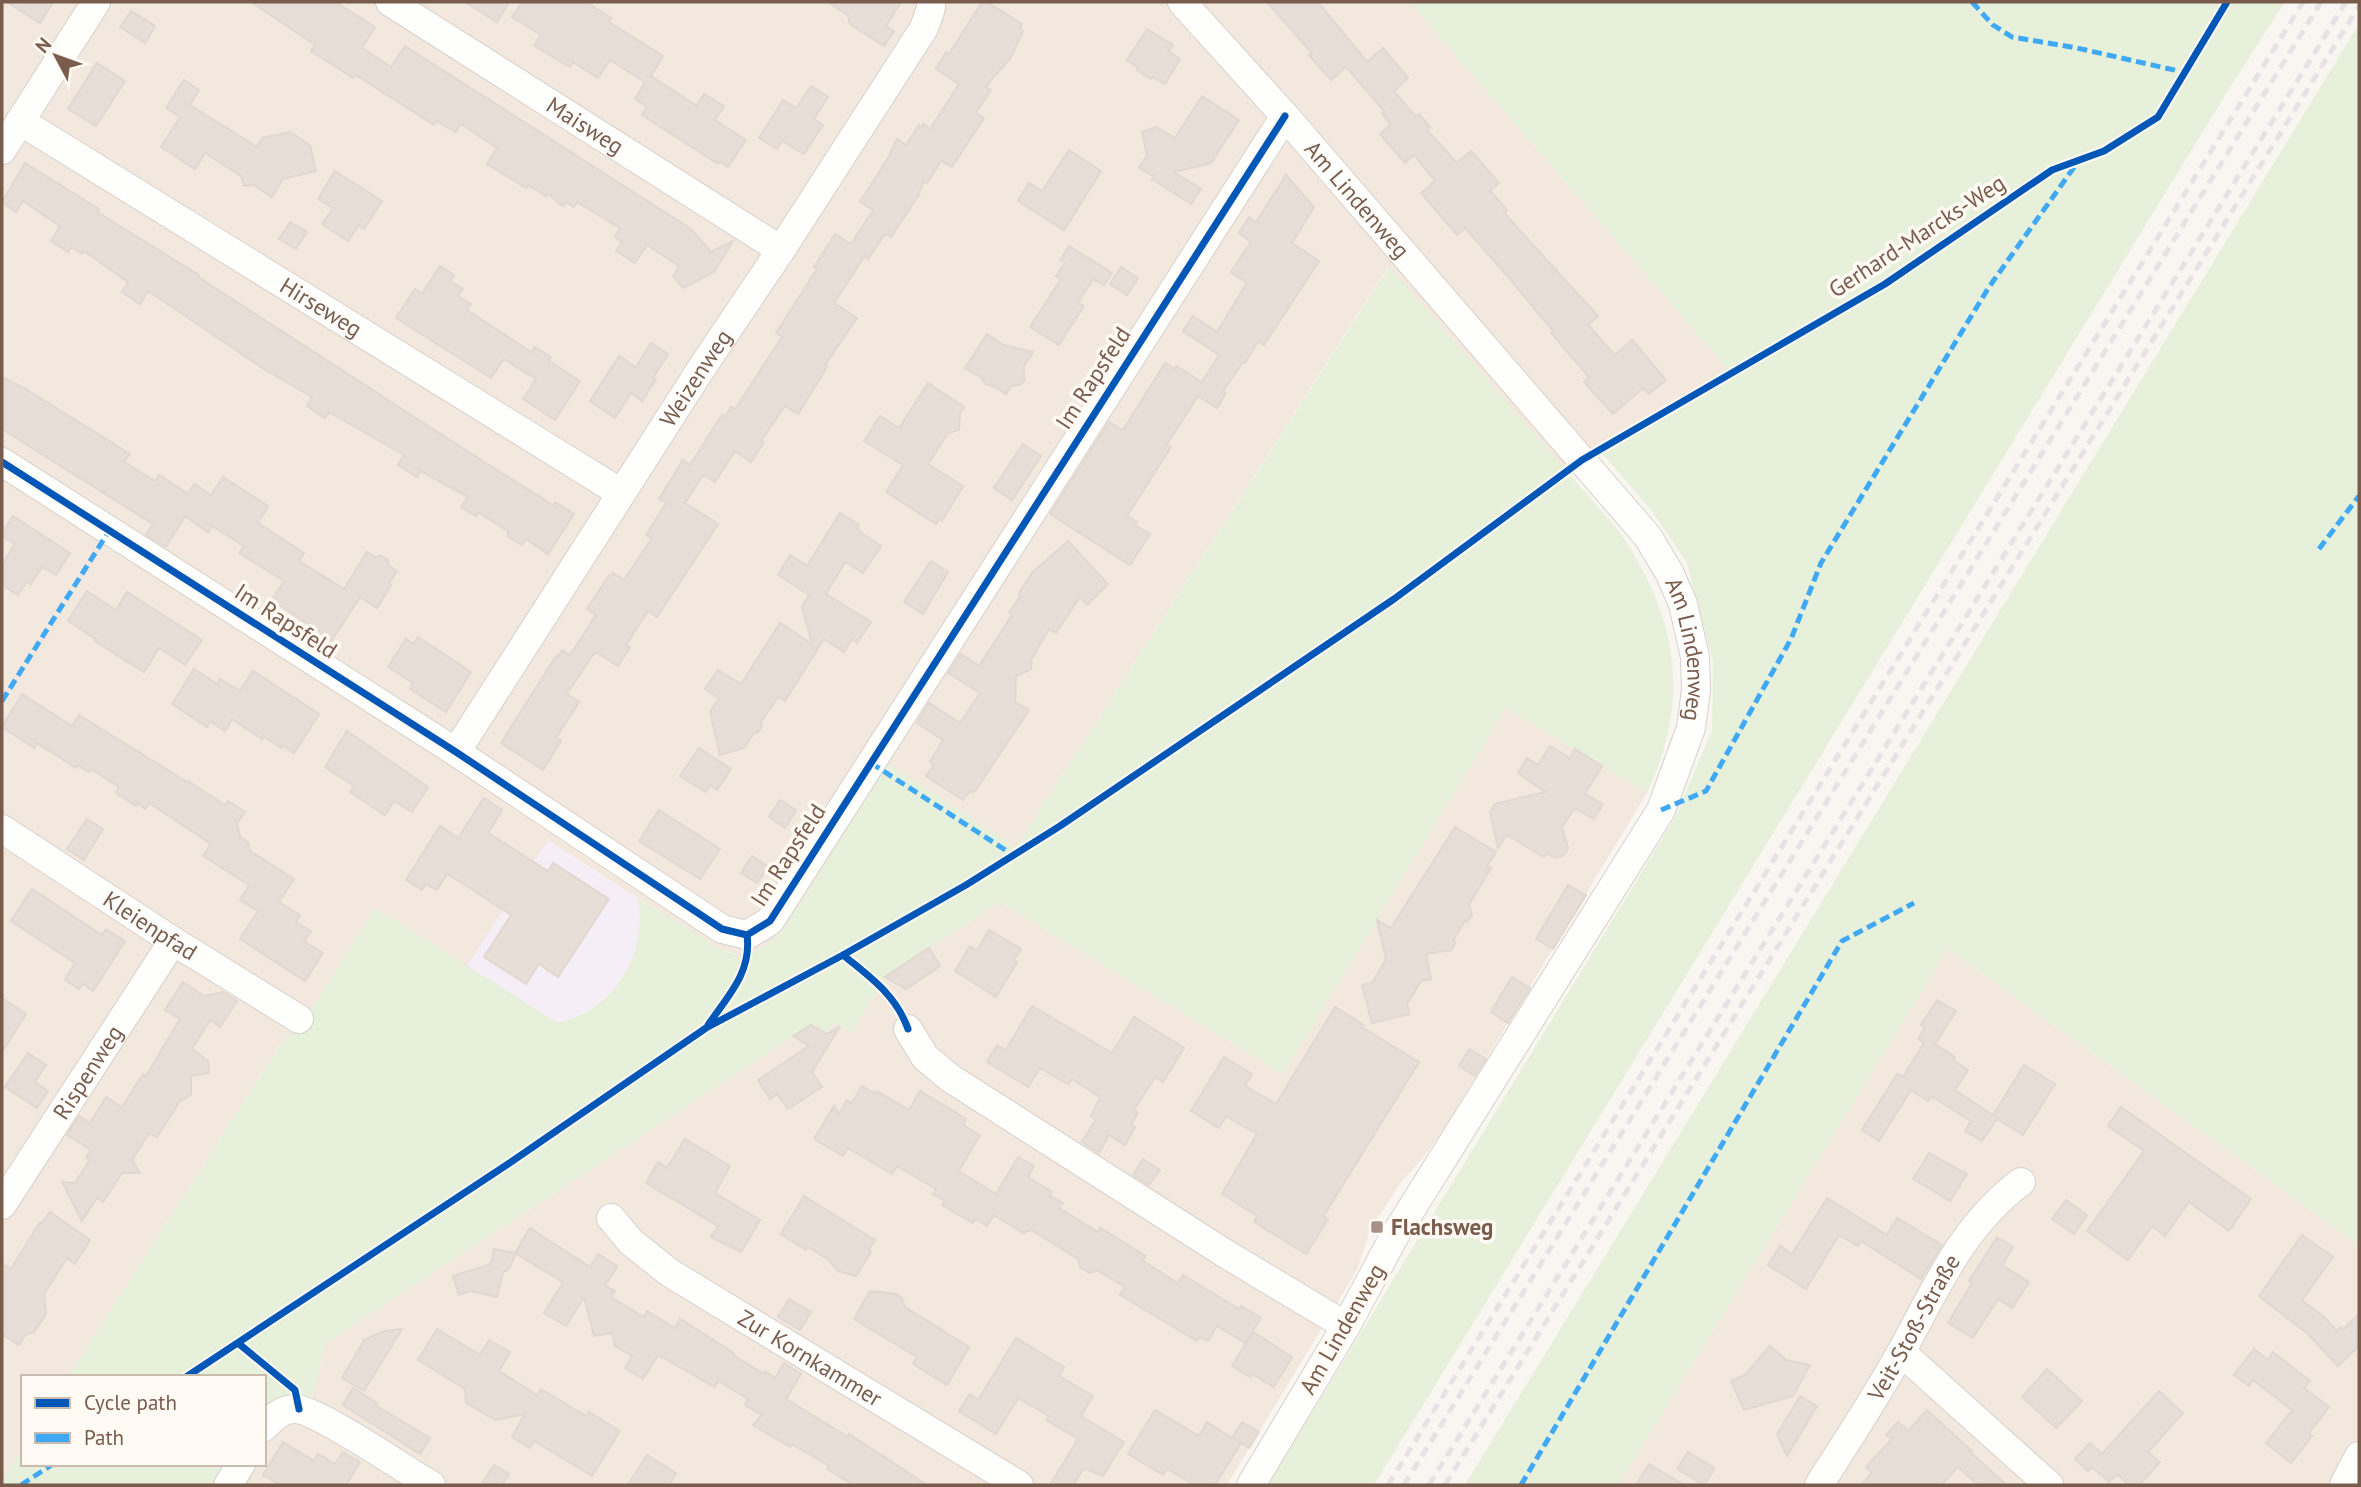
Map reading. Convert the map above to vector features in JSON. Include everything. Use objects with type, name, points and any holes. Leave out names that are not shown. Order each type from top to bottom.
[{"type":"street","points":[[2,150],[96,2]]},
{"type":"street","name":"Maisweg","points":[[390,2],[781,250]]},
{"type":"street","name":"Weizenweg","points":[[456,752],[924,28],[931,2]]},
{"type":"street","name":"Am Lindenweg","points":[[1182,2],[1285,116],[1648,537],[1670,574],[1683,604],[1695,657],[1696,690],[1691,728],[1661,810],[1395,1235],[1346,1326],[1251,1485]]},
{"type":"street","name":"Im Rapsfeld","points":[[2,462],[456,752],[722,929],[747,935],[770,921],[1285,116]]},
{"type":"street","name":"Hirseweg","points":[[20,121],[621,493]]},
{"type":"street","name":"Kleienpfad","points":[[2,829],[173,941],[299,1019]]},
{"type":"street","name":"Rispenweg","points":[[2,1205],[173,941]]},
{"type":"street","points":[[908,1028],[925,1057],[950,1078],[1226,1254],[1346,1326]]},
{"type":"street","name":"Veit-Stoß-Straße","points":[[1819,1485],[1902,1352],[1925,1303],[1964,1240],[2001,1197],[2021,1182]]},
{"type":"street","name":"Zur Kornkammer","points":[[611,1218],[631,1242],[670,1273],[1019,1485]]},
{"type":"street","points":[[1902,1352],[2049,1485]]},
{"type":"street","points":[[266,1425],[288,1409],[299,1409],[325,1421],[430,1485]]},
{"type":"street","points":[[2344,1485],[2359,1457]]},
{"type":"street","points":[[228,1485],[240,1466]]},
{"type":"shaded area","points":[[2,2],[1409,2],[1735,377],[1603,453],[1569,476],[1388,267],[1016,847],[787,924],[764,948],[745,954],[718,948],[639,898],[641,913],[293,1037],[287,1034],[69,1375],[21,1375],[21,1451],[2,1481]]},
{"type":"shaded area","points":[[1506,707],[1647,793],[1444,1129],[1401,1182],[1381,1213],[1369,1233],[1357,1270],[1227,1485],[220,1485],[232,1466],[266,1466],[266,1417],[310,1405],[326,1343],[811,1025],[827,1034],[834,1022],[851,1032],[885,977],[1000,902],[1283,1074]]},
{"type":"shaded area","points":[[548,840],[638,898],[641,913],[638,945],[632,962],[615,989],[593,1009],[558,1023],[467,966]]},
{"type":"shaded area","points":[[1948,949],[2359,1245],[2359,1485],[1618,1485]]},
{"type":"green space","points":[[1409,2],[2285,2],[2232,84],[1374,1485],[1268,1485],[1676,816],[1712,730],[1713,662],[1687,563],[1652,511],[1602,453],[1734,376]]},
{"type":"green space","points":[[2359,24],[2359,1245],[1948,949],[1618,1485],[1465,1485]]},
{"type":"green space","points":[[1389,267],[1618,530],[1654,594],[1672,657],[1673,690],[1670,723],[1647,793],[1506,708],[1283,1074],[1000,902],[885,977],[851,1033],[834,1022],[827,1034],[811,1025],[326,1343],[310,1405],[266,1417],[266,1375],[69,1375],[288,1033],[293,1037],[376,908],[558,1023],[596,1006],[623,977],[637,940],[640,919],[638,898],[726,952],[753,952],[768,944],[787,924],[889,764],[1016,847]]},
{"type":"green space","points":[[21,1451],[21,1466],[232,1466],[220,1485],[2,1485]]},
{"type":"building","points":[[7,2],[53,2],[40,23]]},
{"type":"building","points":[[251,2],[335,2],[375,27],[362,48],[391,67],[405,46],[691,229],[711,252],[733,241],[714,272],[683,288],[673,276],[679,266],[647,245],[635,263],[616,251],[622,242],[615,237],[620,228],[577,202],[574,207],[566,202],[563,206],[548,194],[546,196],[528,185],[526,188],[487,164],[497,148],[461,124],[455,132],[437,121],[434,125],[356,75],[353,78],[311,51],[315,45]]},
{"type":"building","points":[[465,2],[509,2],[497,22]]},
{"type":"building","points":[[522,2],[586,2],[611,18],[609,22],[663,56],[651,76],[697,106],[704,94],[724,106],[715,120],[746,140],[728,167],[720,161],[718,164],[642,115],[647,107],[635,99],[645,82],[610,60],[598,78],[573,62],[570,67],[534,46],[541,35],[512,17]]},
{"type":"building","points":[[827,2],[901,2],[886,26],[894,31],[884,46],[850,24],[848,15]]},
{"type":"building","points":[[982,2],[987,2],[1022,24],[1020,28],[1023,31],[1010,59],[985,87],[991,90],[976,113],[984,118],[952,167],[941,161],[927,183],[924,181],[918,196],[891,237],[885,234],[868,259],[864,257],[834,303],[857,318],[825,365],[827,367],[798,414],[785,406],[761,441],[764,442],[751,462],[735,451],[715,482],[703,475],[685,503],[718,524],[657,617],[648,611],[626,645],[630,647],[618,666],[596,652],[592,656],[567,694],[579,702],[556,738],[561,741],[543,770],[501,743],[556,656],[558,657],[562,650],[570,655],[596,615],[587,609],[609,575],[613,573],[624,580],[652,538],[646,535],[666,503],[659,499],[683,460],[690,465],[722,415],[725,417],[731,407],[735,409],[782,337],[776,333],[817,269],[814,267],[835,234],[851,244],[873,210],[860,202],[897,139],[906,145],[919,125],[921,128],[923,124],[930,129],[959,84],[936,69],[946,52],[949,54]]},
{"type":"building","points":[[1267,2],[1318,2],[1367,62],[1383,48],[1408,78],[1394,91],[1416,117],[1419,114],[1430,127],[1427,130],[1457,163],[1471,151],[1499,183],[1490,191],[1507,210],[1504,213],[1598,316],[1588,325],[1615,355],[1632,340],[1666,380],[1649,394],[1643,388],[1613,414],[1584,382],[1589,377],[1509,278],[1465,228],[1457,235],[1421,193],[1435,181],[1414,155],[1405,163],[1380,134],[1391,124],[1382,114],[1385,112],[1346,67],[1331,80],[1309,55],[1312,53]]},
{"type":"building","points":[[131,11],[155,26],[145,43],[120,27]]},
{"type":"building","points":[[1147,29],[1173,45],[1168,51],[1180,59],[1165,84],[1153,77],[1151,79],[1127,60]]},
{"type":"building","points":[[97,63],[125,81],[96,126],[68,109]]},
{"type":"building","points":[[184,80],[199,90],[190,105],[257,147],[262,138],[290,132],[310,145],[316,171],[283,179],[272,197],[254,185],[244,186],[241,176],[205,153],[195,169],[161,147],[180,117],[166,108]]},
{"type":"building","points":[[811,86],[828,97],[814,119],[823,125],[804,154],[782,141],[777,149],[759,138],[783,100],[796,108]]},
{"type":"building","points":[[1202,96],[1239,120],[1211,163],[1174,172],[1201,189],[1191,204],[1139,168],[1147,155],[1142,132],[1156,127],[1175,138]]},
{"type":"building","points":[[1069,150],[1101,171],[1064,230],[1018,201],[1029,183],[1042,191]]},
{"type":"building","points":[[25,163],[470,453],[553,505],[555,502],[574,514],[548,554],[526,539],[522,545],[507,536],[509,532],[478,512],[476,516],[461,507],[468,497],[421,471],[417,477],[398,465],[404,455],[329,412],[325,418],[307,406],[312,397],[264,369],[148,291],[140,304],[122,292],[128,282],[84,251],[82,254],[71,247],[68,252],[51,241],[60,226],[23,201],[16,212],[2,202]]},
{"type":"building","points":[[335,171],[382,201],[364,229],[359,225],[348,241],[322,224],[333,208],[318,199]]},
{"type":"building","points":[[1286,175],[1314,207],[1292,243],[1319,261],[1264,345],[1258,341],[1245,363],[1243,362],[1223,391],[1226,393],[1217,408],[1198,396],[1167,444],[1171,447],[1127,516],[1137,522],[1135,525],[1150,534],[1130,565],[1050,514],[1109,422],[1123,430],[1165,363],[1174,369],[1176,366],[1202,382],[1219,355],[1183,331],[1193,316],[1217,332],[1247,283],[1231,272],[1251,242],[1239,233],[1249,217],[1256,222]]},
{"type":"building","points":[[290,222],[307,232],[296,249],[279,239]]},
{"type":"building","points":[[1069,246],[1112,273],[1104,285],[1093,279],[1078,303],[1084,306],[1059,345],[1030,327],[1061,279],[1056,276],[1065,263],[1060,260]]},
{"type":"building","points":[[440,266],[454,275],[450,281],[463,289],[458,296],[471,304],[467,310],[531,352],[535,347],[551,357],[549,361],[580,381],[555,420],[523,399],[536,379],[504,359],[491,378],[396,318],[415,289],[422,294]]},
{"type":"building","points":[[1121,267],[1138,278],[1127,295],[1110,284]]},
{"type":"building","points":[[987,334],[1003,345],[1033,352],[1024,366],[1024,381],[1020,385],[1011,386],[1006,394],[985,384],[982,378],[965,368]]},
{"type":"building","points":[[651,343],[668,354],[642,401],[631,393],[615,418],[590,401],[619,356],[636,367]]},
{"type":"building","points":[[2,377],[130,454],[124,462],[155,481],[159,475],[188,494],[194,484],[211,495],[223,477],[268,506],[258,523],[304,553],[299,561],[344,589],[367,552],[388,560],[389,566],[397,571],[389,583],[391,585],[377,608],[360,597],[332,640],[272,600],[284,581],[239,553],[244,546],[212,526],[208,532],[185,516],[166,547],[146,535],[153,524],[2,429]]},
{"type":"building","points":[[928,383],[964,407],[960,413],[959,430],[948,433],[928,464],[963,486],[942,521],[939,519],[936,524],[886,492],[903,465],[864,441],[880,416],[899,428]]},
{"type":"building","points":[[1023,444],[1041,456],[1012,500],[994,488]]},
{"type":"building","points":[[840,513],[859,525],[857,528],[863,534],[881,546],[863,573],[845,562],[826,594],[871,622],[857,643],[852,639],[844,652],[824,639],[785,701],[778,697],[761,722],[762,726],[758,732],[754,733],[744,748],[720,755],[710,712],[719,698],[705,689],[718,670],[741,684],[780,623],[812,644],[802,607],[809,595],[778,575],[790,555],[807,566]]},
{"type":"building","points":[[13,516],[70,553],[56,575],[42,567],[31,584],[27,581],[18,595],[2,585],[2,565],[15,544],[2,534]]},
{"type":"building","points":[[1068,541],[1108,584],[1087,605],[1080,597],[1056,633],[1049,629],[1032,658],[1031,669],[1016,676],[1015,702],[1029,710],[975,791],[969,792],[963,800],[926,776],[934,765],[930,762],[943,740],[917,723],[929,703],[960,723],[980,693],[948,673],[961,654],[979,666],[1012,615],[1009,613],[1032,573]]},
{"type":"building","points":[[931,561],[948,572],[923,614],[904,602]]},
{"type":"building","points":[[87,591],[116,610],[127,592],[202,640],[185,665],[159,648],[144,672],[68,621]]},
{"type":"building","points":[[418,637],[471,672],[446,712],[410,689],[413,683],[388,667],[406,639],[413,644]]},
{"type":"building","points":[[194,669],[217,684],[220,679],[240,691],[253,671],[319,714],[294,753],[263,736],[262,739],[232,719],[225,731],[210,721],[207,727],[172,704]]},
{"type":"building","points":[[22,694],[72,726],[79,715],[225,805],[228,801],[245,812],[237,823],[240,837],[248,842],[250,851],[294,879],[279,902],[300,915],[296,922],[311,931],[304,941],[323,953],[305,981],[240,939],[258,911],[240,900],[249,885],[203,856],[211,844],[149,803],[145,809],[137,803],[136,806],[116,793],[119,787],[91,769],[89,772],[77,765],[76,768],[37,743],[34,748],[2,727]]},
{"type":"building","points":[[347,731],[428,787],[412,812],[394,801],[385,815],[350,792],[354,786],[325,767]]},
{"type":"building","points":[[1550,746],[1570,758],[1575,749],[1602,766],[1585,794],[1603,804],[1594,819],[1575,808],[1562,827],[1568,848],[1563,856],[1555,858],[1547,853],[1544,857],[1507,835],[1498,848],[1490,812],[1495,804],[1545,792],[1518,773],[1527,758],[1538,765]]},
{"type":"building","points":[[699,748],[731,769],[717,790],[710,785],[706,792],[680,776]]},
{"type":"building","points":[[484,798],[502,810],[488,833],[548,871],[553,863],[609,899],[558,977],[539,964],[526,984],[484,957],[511,915],[467,886],[447,874],[437,890],[426,884],[422,890],[406,880],[440,826],[458,838]]},
{"type":"building","points":[[780,800],[796,810],[785,828],[769,817]]},
{"type":"building","points":[[659,810],[720,849],[700,879],[639,841]]},
{"type":"building","points":[[87,819],[103,829],[84,860],[67,849]]},
{"type":"building","points":[[1455,827],[1496,852],[1487,866],[1491,868],[1469,905],[1472,915],[1464,922],[1451,950],[1426,954],[1431,979],[1421,981],[1407,1004],[1410,1014],[1372,1023],[1362,985],[1372,983],[1386,959],[1377,920],[1391,928]]},
{"type":"building","points":[[752,856],[768,867],[757,883],[741,873]]},
{"type":"building","points":[[1568,885],[1586,895],[1553,949],[1536,939]]},
{"type":"building","points":[[32,889],[102,935],[106,929],[125,941],[93,991],[83,984],[79,989],[65,980],[75,963],[11,921]]},
{"type":"building","points":[[989,930],[1021,949],[1014,960],[1017,962],[996,997],[955,971],[970,946],[977,950]]},
{"type":"building","points":[[929,948],[940,966],[906,989],[885,977]]},
{"type":"building","points":[[1512,977],[1530,988],[1508,1023],[1491,1012]]},
{"type":"building","points":[[183,982],[204,996],[223,992],[237,1001],[220,1027],[210,1020],[192,1049],[208,1061],[209,1073],[191,1076],[191,1095],[180,1101],[157,1137],[149,1133],[132,1160],[140,1173],[122,1173],[103,1202],[97,1198],[82,1221],[62,1182],[75,1183],[89,1161],[86,1157],[91,1150],[67,1135],[79,1116],[90,1123],[106,1097],[122,1107],[143,1074],[146,1076],[180,1019],[165,1010]]},
{"type":"building","points":[[2,998],[26,1014],[2,1052]]},
{"type":"building","points":[[1937,1000],[1956,1011],[1935,1044],[1955,1057],[1953,1060],[1968,1070],[1955,1090],[1993,1115],[2024,1065],[2055,1084],[2023,1135],[1997,1119],[1982,1141],[1965,1131],[1971,1121],[1931,1096],[1928,1101],[1911,1090],[1879,1141],[1862,1130],[1897,1074],[1903,1077],[1924,1043],[1918,1039],[1925,1027],[1921,1025]]},
{"type":"building","points":[[1032,1006],[1112,1053],[1134,1017],[1184,1048],[1163,1082],[1155,1077],[1134,1110],[1138,1113],[1131,1125],[1135,1127],[1125,1145],[1109,1135],[1099,1153],[1082,1142],[1096,1119],[1091,1116],[1100,1097],[1072,1079],[1068,1084],[1040,1068],[1028,1087],[987,1062],[997,1045],[1006,1050]]},
{"type":"building","points":[[1335,1007],[1364,1025],[1360,1026],[1419,1062],[1323,1217],[1328,1219],[1306,1254],[1254,1222],[1257,1216],[1222,1194],[1257,1134],[1226,1116],[1219,1128],[1191,1111],[1224,1057],[1252,1074],[1245,1086],[1276,1104]]},
{"type":"building","points":[[811,1025],[827,1034],[840,1026],[812,1072],[822,1087],[788,1109],[777,1094],[770,1099],[758,1080],[809,1046],[793,1036]]},
{"type":"building","points":[[1469,1049],[1486,1059],[1475,1076],[1459,1066]]},
{"type":"building","points":[[28,1053],[46,1065],[35,1082],[48,1091],[37,1108],[5,1087]]},
{"type":"building","points":[[862,1086],[875,1094],[877,1091],[909,1110],[920,1091],[966,1119],[963,1125],[980,1135],[959,1171],[996,1194],[1018,1157],[1034,1166],[1028,1177],[1052,1192],[1050,1196],[1063,1203],[1059,1208],[1098,1232],[1100,1228],[1146,1256],[1143,1261],[1178,1283],[1183,1275],[1239,1309],[1241,1306],[1261,1318],[1245,1343],[1217,1326],[1208,1341],[1200,1337],[1197,1341],[1120,1295],[1125,1287],[1098,1271],[1089,1273],[1080,1267],[1078,1259],[1031,1230],[1023,1233],[994,1215],[987,1226],[975,1219],[973,1223],[942,1205],[944,1200],[933,1194],[936,1189],[897,1166],[892,1174],[848,1148],[843,1156],[814,1139],[834,1106],[839,1114],[847,1100],[852,1103]]},
{"type":"building","points":[[2121,1107],[2251,1199],[2229,1231],[2189,1202],[2165,1236],[2152,1226],[2128,1260],[2087,1231],[2144,1151],[2108,1126]]},
{"type":"building","points":[[685,1139],[730,1166],[715,1193],[760,1220],[741,1252],[711,1237],[718,1226],[646,1183],[658,1162],[667,1168]]},
{"type":"building","points":[[1929,1153],[1967,1174],[1950,1201],[1913,1179]]},
{"type":"building","points":[[1143,1159],[1160,1170],[1149,1185],[1133,1175]]},
{"type":"building","points":[[804,1196],[875,1240],[856,1276],[838,1271],[829,1260],[808,1247],[806,1250],[781,1234]]},
{"type":"building","points":[[1827,1198],[1887,1235],[1897,1218],[1942,1245],[1921,1279],[1861,1241],[1858,1246],[1839,1235],[1806,1289],[1768,1265],[1780,1246],[1792,1254]]},
{"type":"building","points":[[2066,1200],[2087,1215],[2074,1234],[2052,1219]]},
{"type":"building","points":[[50,1212],[90,1240],[75,1264],[67,1258],[44,1294],[46,1314],[34,1332],[25,1335],[19,1345],[2,1334],[2,1264],[11,1269],[40,1222],[42,1223]]},
{"type":"building","points":[[530,1228],[590,1267],[598,1254],[617,1266],[605,1286],[615,1291],[611,1297],[644,1317],[647,1311],[675,1328],[680,1319],[734,1353],[733,1355],[775,1378],[784,1363],[801,1374],[786,1399],[848,1437],[849,1434],[927,1485],[854,1485],[792,1444],[790,1447],[753,1425],[762,1415],[745,1405],[748,1399],[718,1381],[715,1387],[658,1355],[643,1379],[625,1368],[632,1356],[615,1346],[612,1333],[594,1336],[584,1297],[566,1326],[544,1313],[563,1282],[515,1253]]},
{"type":"building","points":[[2302,1235],[2333,1257],[2302,1300],[2337,1331],[2341,1327],[2343,1330],[2359,1314],[2359,1346],[2338,1366],[2308,1334],[2259,1296]]},
{"type":"building","points":[[1997,1237],[2013,1247],[2002,1265],[2029,1282],[2012,1308],[1998,1299],[1973,1338],[1948,1323],[1972,1283],[1969,1281]]},
{"type":"building","points":[[494,1249],[516,1253],[509,1269],[503,1272],[497,1297],[470,1291],[459,1295],[453,1276],[491,1264]]},
{"type":"building","points":[[870,1291],[896,1294],[901,1297],[905,1307],[969,1347],[947,1385],[913,1364],[917,1357],[854,1319]]},
{"type":"building","points":[[789,1299],[811,1312],[800,1330],[778,1317]]},
{"type":"building","points":[[402,1329],[364,1391],[342,1378],[365,1339],[385,1331]]},
{"type":"building","points":[[437,1329],[480,1355],[489,1340],[510,1352],[499,1371],[537,1395],[541,1389],[586,1416],[589,1412],[620,1431],[592,1476],[534,1441],[530,1448],[512,1437],[525,1414],[495,1420],[466,1403],[465,1389],[418,1360]]},
{"type":"building","points":[[1253,1332],[1292,1357],[1274,1387],[1232,1366]]},
{"type":"building","points":[[1016,1338],[1064,1367],[1059,1376],[1093,1396],[1081,1416],[1124,1442],[1103,1476],[1084,1468],[1073,1485],[1050,1485],[1078,1439],[1046,1420],[1049,1416],[1018,1398],[996,1434],[959,1411],[970,1394],[978,1400]]},
{"type":"building","points":[[1770,1346],[1786,1360],[1810,1365],[1793,1396],[1744,1410],[1731,1381],[1745,1375]]},
{"type":"building","points":[[2254,1349],[2268,1360],[2273,1352],[2310,1381],[2304,1388],[2329,1407],[2309,1433],[2312,1436],[2291,1463],[2266,1443],[2292,1410],[2253,1380],[2249,1386],[2234,1375]]},
{"type":"building","points":[[2047,1369],[2082,1401],[2056,1428],[2022,1397]]},
{"type":"building","points":[[353,1388],[377,1403],[375,1405],[430,1438],[420,1454],[343,1405]]},
{"type":"building","points":[[2159,1391],[2183,1413],[2148,1452],[2160,1462],[2139,1485],[2129,1485],[2117,1474],[2109,1482],[2092,1467],[2088,1471],[2075,1459],[2090,1443],[2102,1454]]},
{"type":"building","points":[[1800,1396],[1817,1406],[1787,1456],[1777,1434]]},
{"type":"building","points":[[1155,1410],[1199,1436],[1207,1422],[1232,1438],[1242,1422],[1259,1432],[1249,1448],[1241,1443],[1215,1485],[1195,1485],[1167,1469],[1163,1475],[1128,1454]]},
{"type":"building","points":[[1927,1410],[2007,1485],[1978,1485],[1958,1467],[1941,1485],[1861,1485],[1872,1473],[1866,1467],[1892,1439],[1886,1435],[1898,1422],[1908,1431]]},
{"type":"building","points":[[283,1442],[314,1461],[318,1454],[335,1464],[343,1452],[360,1462],[346,1485],[281,1485],[263,1475]]},
{"type":"building","points":[[1688,1452],[1715,1468],[1704,1485],[1677,1469]]},
{"type":"building","points":[[647,1455],[676,1473],[669,1485],[628,1485]]},
{"type":"building","points":[[1649,1464],[1684,1485],[1636,1485]]},
{"type":"building","points":[[494,1465],[509,1474],[502,1485],[481,1485]]},
{"type":"railway","points":[[1388,1485],[2303,2]]},
{"type":"railway","points":[[1404,1485],[2321,2]]},
{"type":"railway","points":[[1429,1485],[2346,2]]},
{"type":"railway","points":[[1445,1485],[2359,6]]},
{"type":"marked path","points":[[1972,2],[1993,25],[2012,37],[2077,48],[2183,72]]},
{"type":"marked path","points":[[1661,810],[1706,791],[1791,639],[1821,563],[1989,287],[2077,163]]},
{"type":"marked path","points":[[2319,549],[2359,496]]},
{"type":"marked path","points":[[2,701],[109,531]]},
{"type":"marked path","points":[[871,763],[1013,855]]},
{"type":"marked path","points":[[1521,1485],[1842,941],[1914,903]]},
{"type":"marked path","points":[[21,1485],[50,1466]]},
{"type":"cycle path","name":"Gerhard-Marcks-Weg","points":[[189,1375],[508,1164],[706,1028],[966,885],[1060,826],[1394,599],[1582,460],[1885,284],[2052,170],[2104,151],[2158,117],[2227,2]]},
{"type":"cycle path","points":[[2,462],[456,752],[722,929],[747,935],[770,921],[1285,116]]},
{"type":"cycle path","points":[[708,1025],[742,972],[748,948],[747,935]]},
{"type":"cycle path","points":[[843,955],[889,996],[908,1029]]},
{"type":"cycle path","points":[[238,1343],[295,1390],[299,1409]]},
{"type":"place","name":"Flachsweg","points":[[1377,1227]]}]
